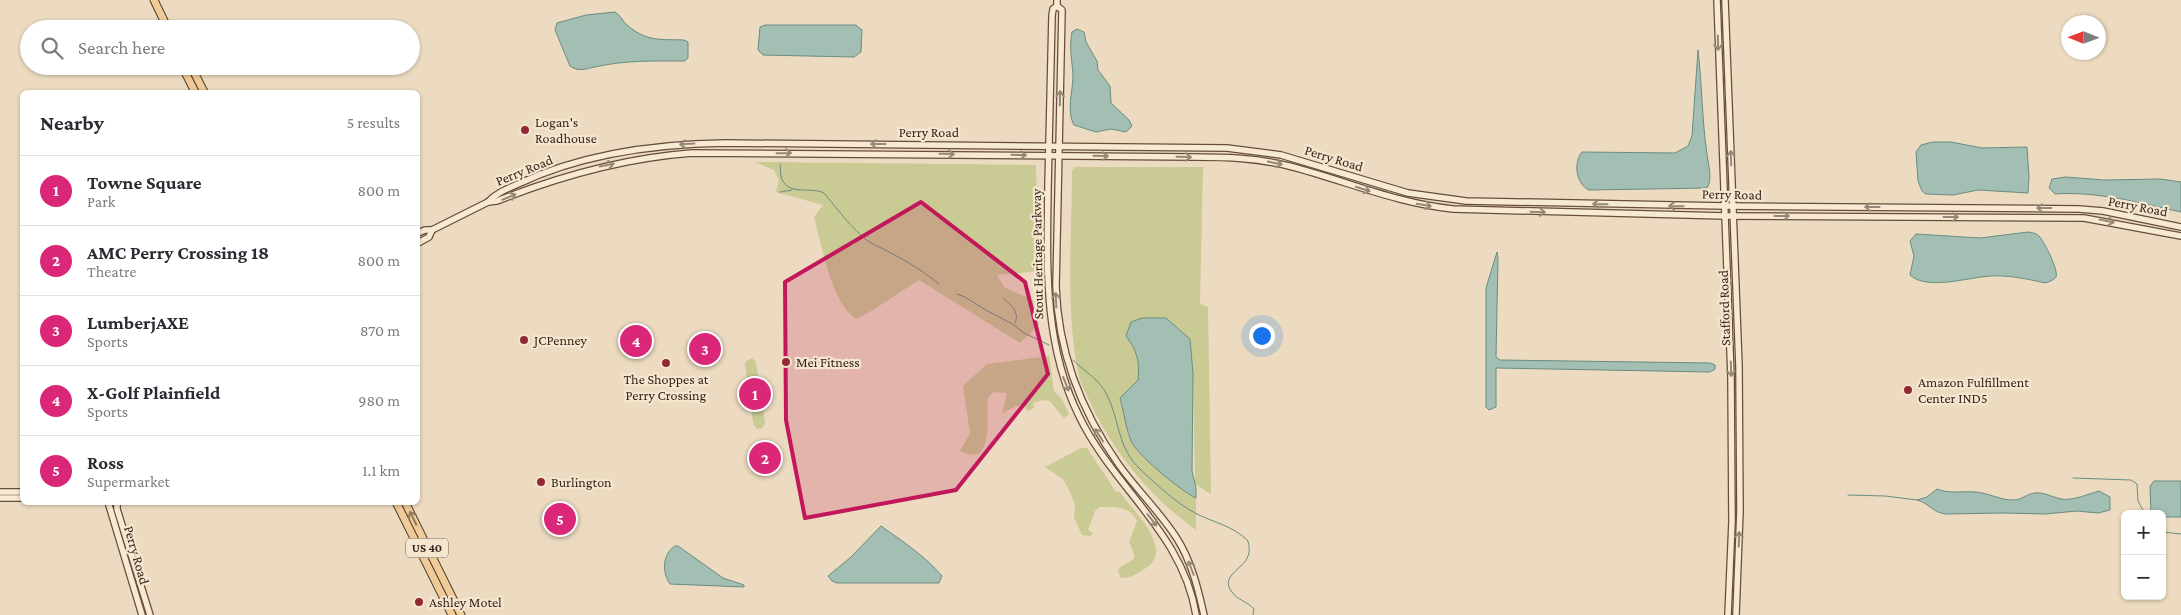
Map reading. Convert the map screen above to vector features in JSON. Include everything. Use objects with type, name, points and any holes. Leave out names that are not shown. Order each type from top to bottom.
[{"type":"main road","points":[[154,0],[164,20]]},
{"type":"main road","points":[[186,75],[194,90]]},
{"type":"main road","points":[[196,75],[203,90]]},
{"type":"main road","name":"US 40","points":[[397,505],[452,615]]},
{"type":"main road","name":"US 40","points":[[406,505],[460,615]]},
{"type":"street","name":"Stafford Road","points":[[1718,0],[1732,406],[1732,522],[1728,615]]},
{"type":"street","name":"Stafford Road","points":[[1725,0],[1740,396],[1740,528],[1736,615]]},
{"type":"street","name":"Stout Heritage Parkway","points":[[1196,615],[1193,594],[1174,550],[1100,454],[1078,416],[1062,374],[1053,337],[1048,299],[1049,146],[1052,16],[1053,9],[1057,3],[1062,10],[1056,301],[1059,326],[1068,367],[1078,393],[1097,431],[1120,467],[1176,538],[1190,565],[1199,591],[1204,615]]},
{"type":"street","name":"Perry Road","points":[[488,202],[493,196],[553,170],[586,160],[670,145],[725,143],[1060,146],[1253,150],[1307,162],[1408,193],[1466,201],[1725,206],[2079,209],[2103,211],[2181,227]]},
{"type":"street","name":"Perry Road","points":[[420,232],[432,230],[488,202],[497,201],[588,170],[643,158],[675,155],[798,153],[1243,158],[1289,166],[1414,204],[1452,209],[1725,216],[2084,218],[2181,236]]},
{"type":"street","points":[[420,242],[429,237],[432,230]]},
{"type":"street","points":[[0,492],[20,492]]},
{"type":"street","points":[[0,498],[20,498]]},
{"type":"street","name":"Perry Road","points":[[109,505],[142,615]]},
{"type":"street","name":"Perry Road","points":[[117,505],[150,615]]},
{"type":"highlighted area","points":[[921,202],[1025,282],[1048,374],[956,490],[805,518],[786,420],[785,282]]},
{"type":"green space","points":[[755,162],[1036,165],[1038,271],[997,275],[1004,287],[1033,300],[1039,325],[1020,343],[919,280],[856,319],[847,311],[840,300],[824,257],[814,217],[823,205],[776,192],[779,180],[774,170]]},
{"type":"green space","points":[[1075,167],[1203,167],[1200,304],[1208,307],[1211,494],[1195,484],[1193,374],[1190,339],[1126,336],[1133,346],[1136,356],[1138,380],[1120,398],[1132,443],[1162,474],[1196,498],[1196,530],[1148,488],[1121,455],[1109,438],[1079,376],[1072,326],[1071,300],[1072,171]]},
{"type":"green space","points":[[1049,356],[1054,391],[1062,399],[1069,414],[1064,418],[1050,401],[1043,400],[1033,403],[1034,408],[1028,411],[1023,405],[1016,406],[1002,414],[1007,393],[994,392],[988,397],[987,433],[984,447],[980,453],[970,455],[960,451],[970,433],[963,386],[987,364]]},
{"type":"green space","points":[[752,358],[756,362],[765,423],[762,428],[757,429],[753,423],[745,364],[746,361]]},
{"type":"green space","points":[[1081,448],[1087,448],[1116,492],[1120,492],[1141,519],[1154,540],[1156,550],[1154,560],[1146,568],[1131,576],[1121,578],[1118,572],[1119,568],[1134,557],[1129,542],[1137,521],[1131,512],[1122,508],[1100,507],[1095,511],[1088,530],[1094,533],[1090,536],[1082,535],[1074,517],[1075,505],[1063,479],[1045,467]]},
{"type":"shaded area","points":[[615,12],[628,26],[642,35],[654,39],[684,40],[688,42],[688,58],[685,61],[628,62],[582,70],[570,66],[555,30],[557,23],[586,15]]},
{"type":"shaded area","points":[[765,25],[856,25],[862,30],[861,52],[854,57],[763,55],[758,50],[760,27]]},
{"type":"shaded area","points":[[1077,29],[1084,32],[1086,42],[1097,61],[1098,70],[1110,86],[1111,103],[1129,120],[1132,126],[1126,132],[1111,129],[1096,132],[1074,125],[1070,114],[1073,75],[1071,43],[1072,32]]},
{"type":"shaded area","points":[[1698,50],[1704,128],[1710,171],[1710,180],[1707,188],[1589,190],[1585,187],[1577,173],[1577,162],[1582,152],[1675,153],[1688,146],[1692,136]]},
{"type":"shaded area","points":[[1933,142],[1951,142],[1982,148],[2027,147],[2028,193],[1978,190],[1953,195],[1926,194],[1922,191],[1918,181],[1916,152],[1921,145]]},
{"type":"shaded area","points":[[2066,177],[2104,180],[2160,179],[2181,182],[2181,212],[2103,196],[2055,194],[2049,188],[2052,179]]},
{"type":"shaded area","points":[[2028,232],[2039,236],[2050,256],[2056,274],[2056,277],[2051,281],[2045,283],[1998,276],[1937,283],[1917,280],[1910,275],[1914,256],[1910,241],[1916,234],[1980,238]]},
{"type":"shaded area","points":[[1497,252],[1496,357],[1500,360],[1710,363],[1715,365],[1715,369],[1710,372],[1496,368],[1496,407],[1489,410],[1486,407],[1486,288]]},
{"type":"shaded area","points":[[1142,318],[1166,318],[1190,339],[1193,374],[1192,471],[1196,498],[1152,465],[1132,443],[1128,432],[1120,398],[1138,380],[1139,368],[1133,346],[1126,336],[1131,322]]},
{"type":"shaded area","points":[[2154,481],[2181,481],[2181,517],[2166,517],[2166,510],[2151,510],[2150,486]]},
{"type":"shaded area","points":[[1937,489],[1951,492],[1980,493],[2013,500],[2038,493],[2061,499],[2070,499],[2099,491],[2110,497],[2110,510],[2098,513],[2077,511],[2045,514],[1946,514],[1938,512],[1917,500],[1927,497]]},
{"type":"shaded area","points":[[881,526],[928,562],[942,576],[939,583],[837,583],[832,581],[828,576],[851,557]]},
{"type":"shaded area","points":[[675,546],[678,546],[723,578],[744,585],[744,587],[670,584],[667,580],[665,564],[668,554]]},
{"type":"waterway","points":[[780,164],[781,176],[788,187],[824,193],[847,221],[867,240],[924,272],[939,284]]},
{"type":"waterway","points":[[780,192],[792,190]]},
{"type":"waterway","points":[[957,294],[1014,325],[1024,333],[1049,345]]},
{"type":"waterway","points":[[1003,298],[1016,312],[1015,323]]},
{"type":"waterway","points":[[1073,360],[1104,389],[1123,443],[1133,462],[1180,504],[1230,528],[1248,541],[1249,550],[1246,561],[1228,581],[1234,595],[1254,609],[1253,615]]},
{"type":"waterway","points":[[2073,478],[2131,480],[2137,484],[2138,501],[2143,510]]},
{"type":"waterway","points":[[1848,495],[1885,496],[1917,500]]},
{"type":"waterway","points":[[2166,532],[2181,534]]},
{"type":"place","name":"Logan's Roadhouse","points":[[525,130]]},
{"type":"place","name":"JCPenney","points":[[524,340]]},
{"type":"place","name":"X-Golf Plainfield","points":[[636,341]]},
{"type":"place","name":"LumberjAXE","points":[[705,349]]},
{"type":"place","name":"Mei Fitness","points":[[786,362]]},
{"type":"place","name":"The Shoppes at Perry Crossing","points":[[666,363]]},
{"type":"place","name":"Amazon Fulfillment Center IND5","points":[[1908,390]]},
{"type":"place","name":"Towne Square","points":[[755,394]]},
{"type":"place","name":"AMC Perry Crossing 18","points":[[765,458]]},
{"type":"place","name":"Burlington","points":[[541,482]]},
{"type":"place","name":"Ross","points":[[560,519]]},
{"type":"place","name":"Ashley Motel","points":[[419,602]]}]
